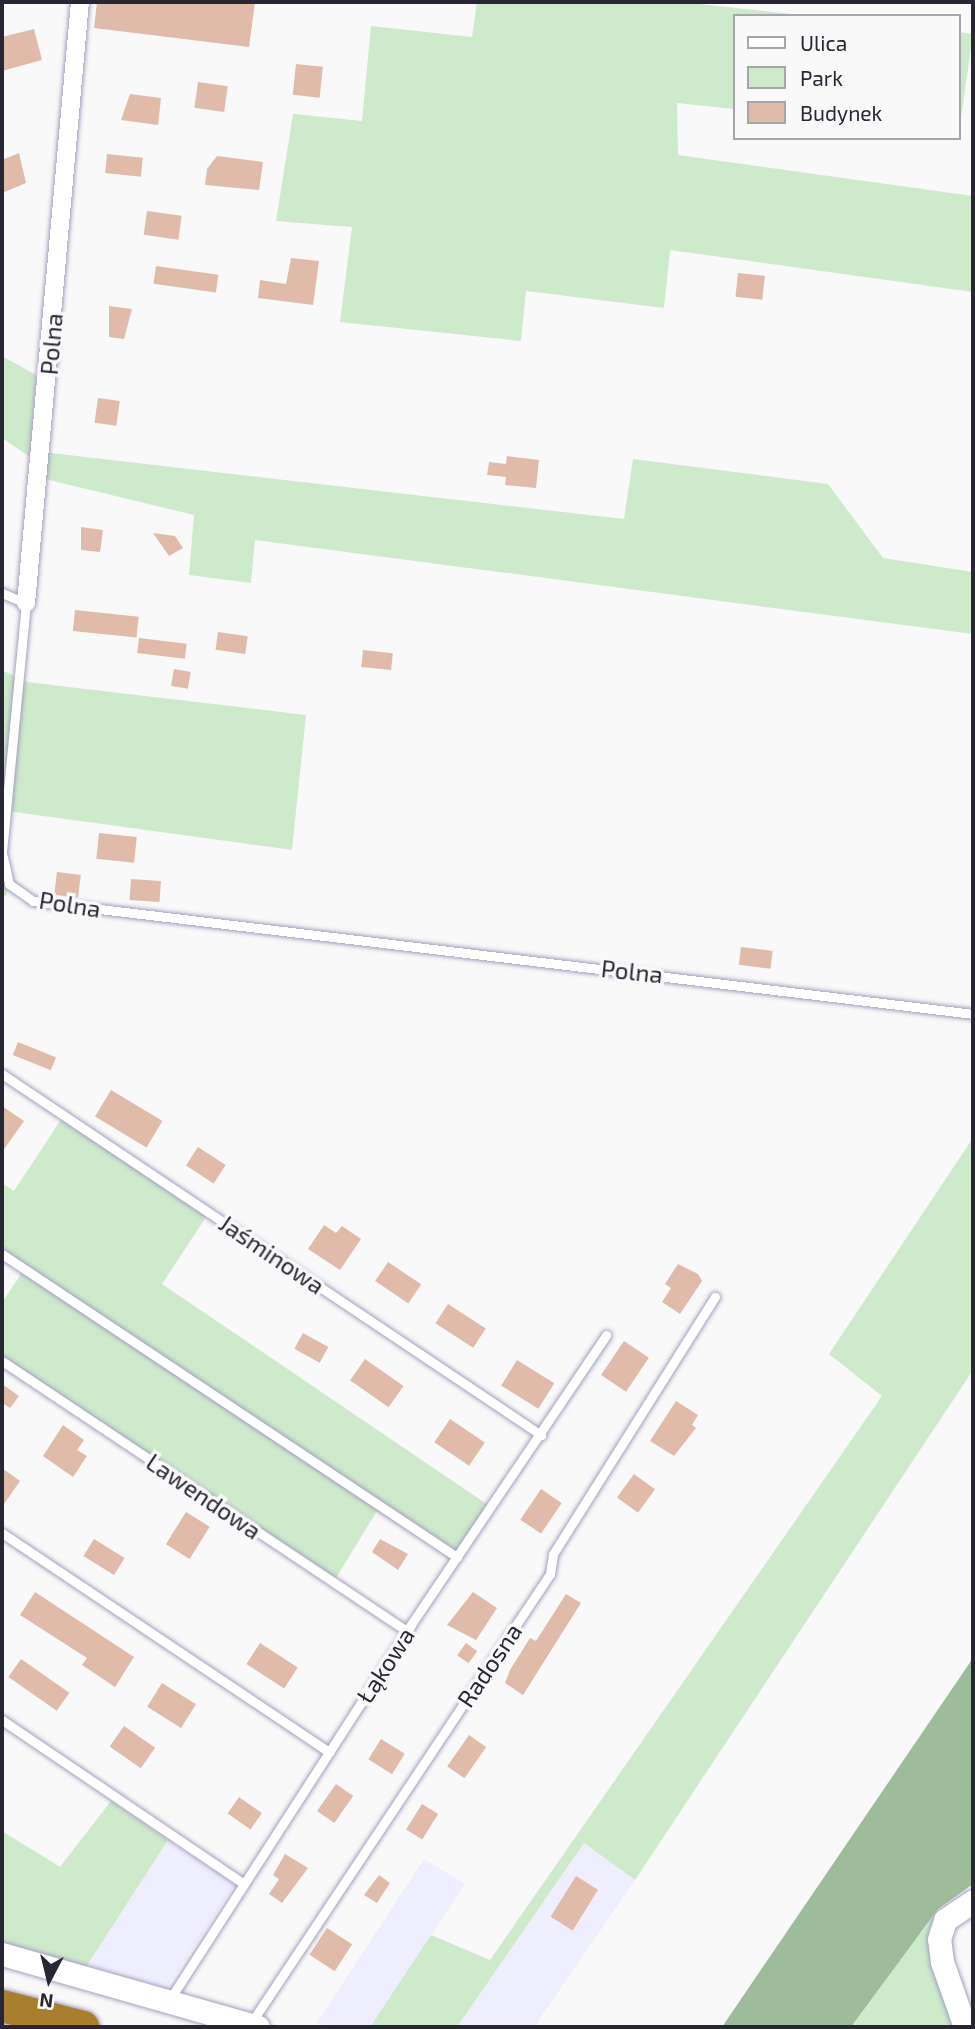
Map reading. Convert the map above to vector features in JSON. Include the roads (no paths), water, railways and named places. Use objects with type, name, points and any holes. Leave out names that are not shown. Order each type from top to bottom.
[{"type":"highway","points":[[2,2006],[83,2027]]},
{"type":"street","name":"Polna","points":[[26,603],[80,2]]},
{"type":"street","points":[[965,2027],[942,1962],[939,1939],[945,1920],[973,1901]]},
{"type":"street","points":[[2,1954],[170,1999],[254,2026]]},
{"type":"lane","points":[[2,593],[26,603]]},
{"type":"lane","name":"Polna","points":[[26,603],[2,853],[9,884],[33,901],[973,1014]]},
{"type":"lane","name":"Jaśminowa","points":[[2,1074],[541,1435]]},
{"type":"lane","points":[[2,1254],[457,1557]]},
{"type":"lane","name":"Radosna","points":[[254,2026],[550,1574],[553,1554],[715,1297]]},
{"type":"lane","name":"Łąkowa","points":[[170,1999],[407,1631],[606,1335]]},
{"type":"lane","name":"Lawendowa","points":[[2,1361],[407,1631]]},
{"type":"lane","points":[[2,1533],[329,1752]]},
{"type":"lane","points":[[2,1720],[244,1884]]}]
